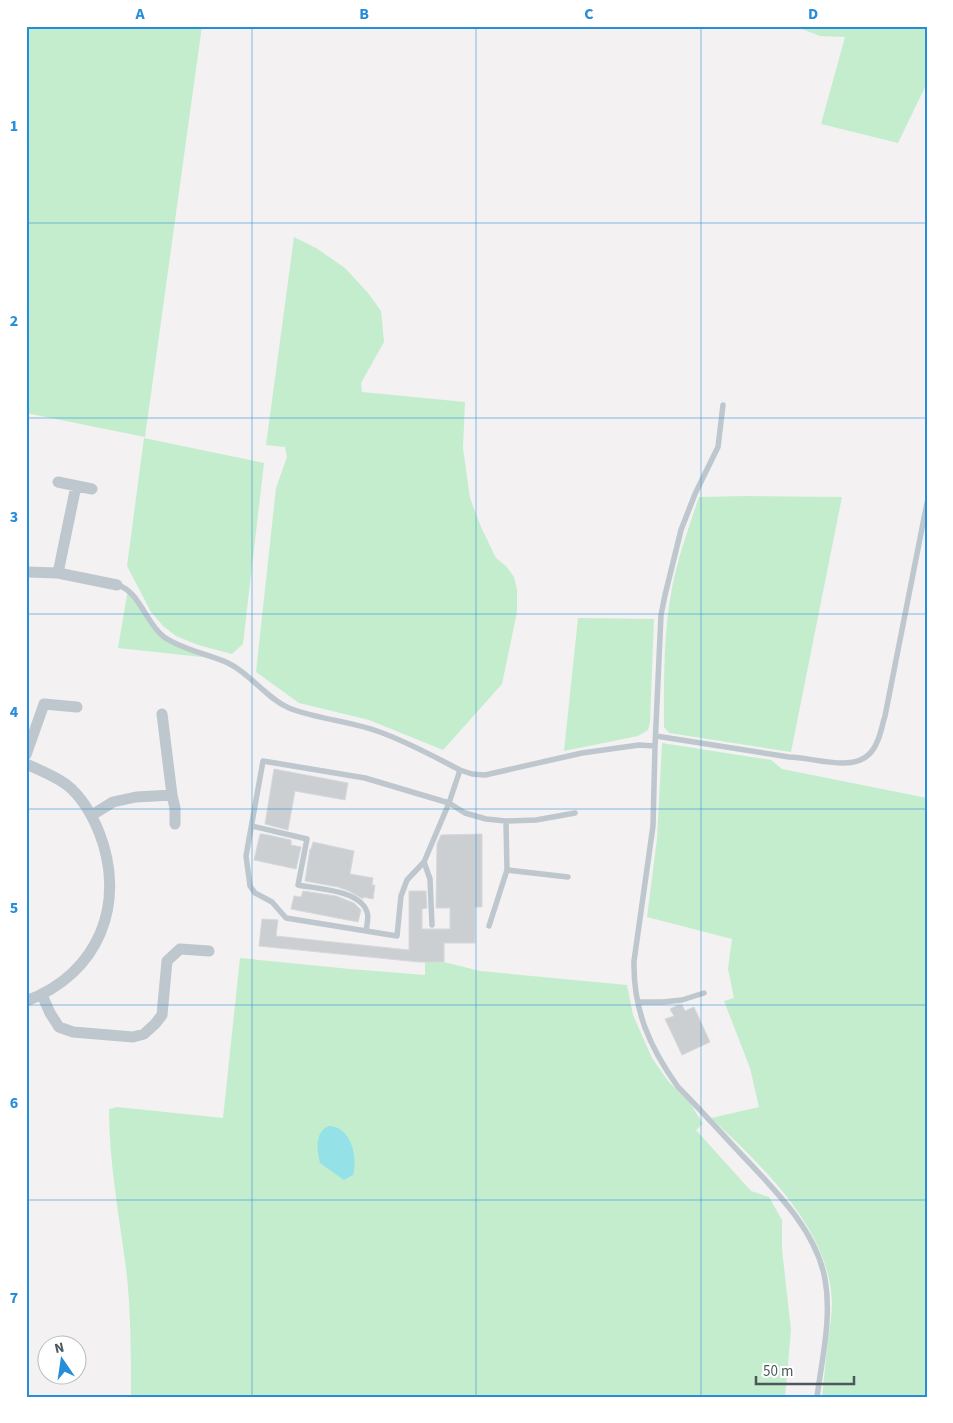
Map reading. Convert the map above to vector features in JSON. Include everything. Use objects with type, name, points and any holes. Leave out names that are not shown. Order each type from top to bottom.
[{"type":"street","points":[[58,482],[92,489]]},
{"type":"street","points":[[58,573],[76,486]]},
{"type":"street","points":[[26,572],[58,573],[117,585]]},
{"type":"street","points":[[26,755],[44,704],[77,707]]},
{"type":"street","points":[[162,714],[175,808],[174,824]]},
{"type":"street","points":[[26,764],[46,772],[68,786],[92,815],[106,850],[110,884],[107,917],[94,948],[70,975],[42,995],[26,1001]]},
{"type":"street","points":[[92,815],[113,802],[136,797],[172,795]]},
{"type":"street","points":[[42,995],[50,1013],[60,1027],[73,1032],[132,1037],[144,1034],[162,1015],[167,961],[180,949],[209,951]]},
{"type":"lane","points":[[723,404],[718,447],[694,494],[682,530],[661,615],[655,746],[654,826],[634,961],[634,974],[638,1002],[648,1037],[668,1073],[678,1087],[791,1210],[819,1257],[825,1278],[827,1319],[817,1397]]},
{"type":"lane","points":[[656,736],[846,764],[865,758],[877,743],[885,716],[927,504]]},
{"type":"lane","points":[[117,585],[128,589],[148,619],[164,637],[240,669],[288,707],[315,716],[379,731],[472,774],[485,775],[582,753],[639,745],[655,746]]},
{"type":"lane","points":[[460,770],[449,803],[424,862],[407,880],[401,896],[397,936],[286,918],[272,902],[255,893],[250,886],[246,856],[263,761],[365,778],[449,803],[465,814],[486,819],[506,821],[536,820],[575,813]]},
{"type":"lane","points":[[489,926],[507,870],[506,821]]},
{"type":"lane","points":[[252,826],[307,839],[298,885],[352,895],[364,903],[368,914],[366,931]]},
{"type":"lane","points":[[424,862],[430,879],[432,925]]},
{"type":"lane","points":[[507,870],[568,877]]},
{"type":"lane","points":[[638,1002],[682,1000],[704,994]]},
{"type":"green space","points":[[26,26],[202,26],[145,437],[26,413]]},
{"type":"green space","points":[[794,26],[927,26],[927,83],[898,143],[821,124],[845,37],[820,36]]},
{"type":"green space","points":[[294,237],[316,248],[345,268],[368,293],[381,311],[384,342],[361,383],[362,392],[465,402],[463,448],[470,498],[496,558],[506,566],[514,577],[517,589],[517,612],[502,684],[443,750],[369,720],[299,703],[256,672],[276,488],[287,457],[285,447],[266,445]]},
{"type":"green space","points":[[144,438],[264,463],[243,644],[232,654],[198,645],[176,636],[163,626],[151,612],[127,566]]},
{"type":"green space","points":[[699,497],[842,497],[791,752],[669,733],[664,727],[666,628],[678,561]]},
{"type":"green space","points":[[128,589],[164,637],[211,658],[118,648]]},
{"type":"green space","points":[[578,618],[654,619],[650,722],[648,730],[638,736],[564,751]]},
{"type":"green space","points":[[662,743],[771,760],[782,769],[927,798],[927,1397],[822,1397],[832,1302],[828,1275],[819,1249],[806,1224],[789,1200],[751,1156],[711,1118],[759,1107],[750,1068],[724,1001],[734,998],[728,969],[732,939],[647,917],[657,839]]},
{"type":"green space","points":[[240,958],[425,975],[425,962],[444,962],[480,971],[627,985],[633,1015],[652,1058],[668,1081],[690,1103],[703,1124],[696,1130],[751,1191],[769,1197],[782,1220],[782,1249],[791,1330],[785,1397],[131,1397],[129,1300],[113,1169],[109,1109],[117,1107],[223,1118]]},
{"type":"water","points":[[329,1126],[343,1131],[348,1137],[353,1151],[353,1175],[344,1180],[320,1163],[319,1137],[321,1132]]},
{"type":"building","points":[[274,769],[348,783],[345,800],[295,791],[288,830],[265,824]]},
{"type":"building","points":[[260,834],[291,840],[291,845],[301,847],[296,869],[254,860]]},
{"type":"building","points":[[482,834],[482,907],[475,907],[475,943],[444,943],[444,962],[419,962],[259,946],[262,919],[278,920],[276,936],[409,950],[409,891],[426,891],[427,908],[422,909],[422,929],[450,929],[450,908],[436,908],[437,844],[441,835]]},
{"type":"building","points":[[313,842],[354,851],[350,874],[373,878],[372,885],[375,885],[373,899],[363,897],[363,899],[338,887],[305,881],[310,849]]},
{"type":"building","points":[[303,891],[336,896],[354,903],[361,910],[358,922],[291,909],[294,896],[301,897]]},
{"type":"building","points":[[682,1005],[685,1011],[694,1007],[710,1042],[682,1055],[665,1019],[674,1016],[670,1009]]}]
